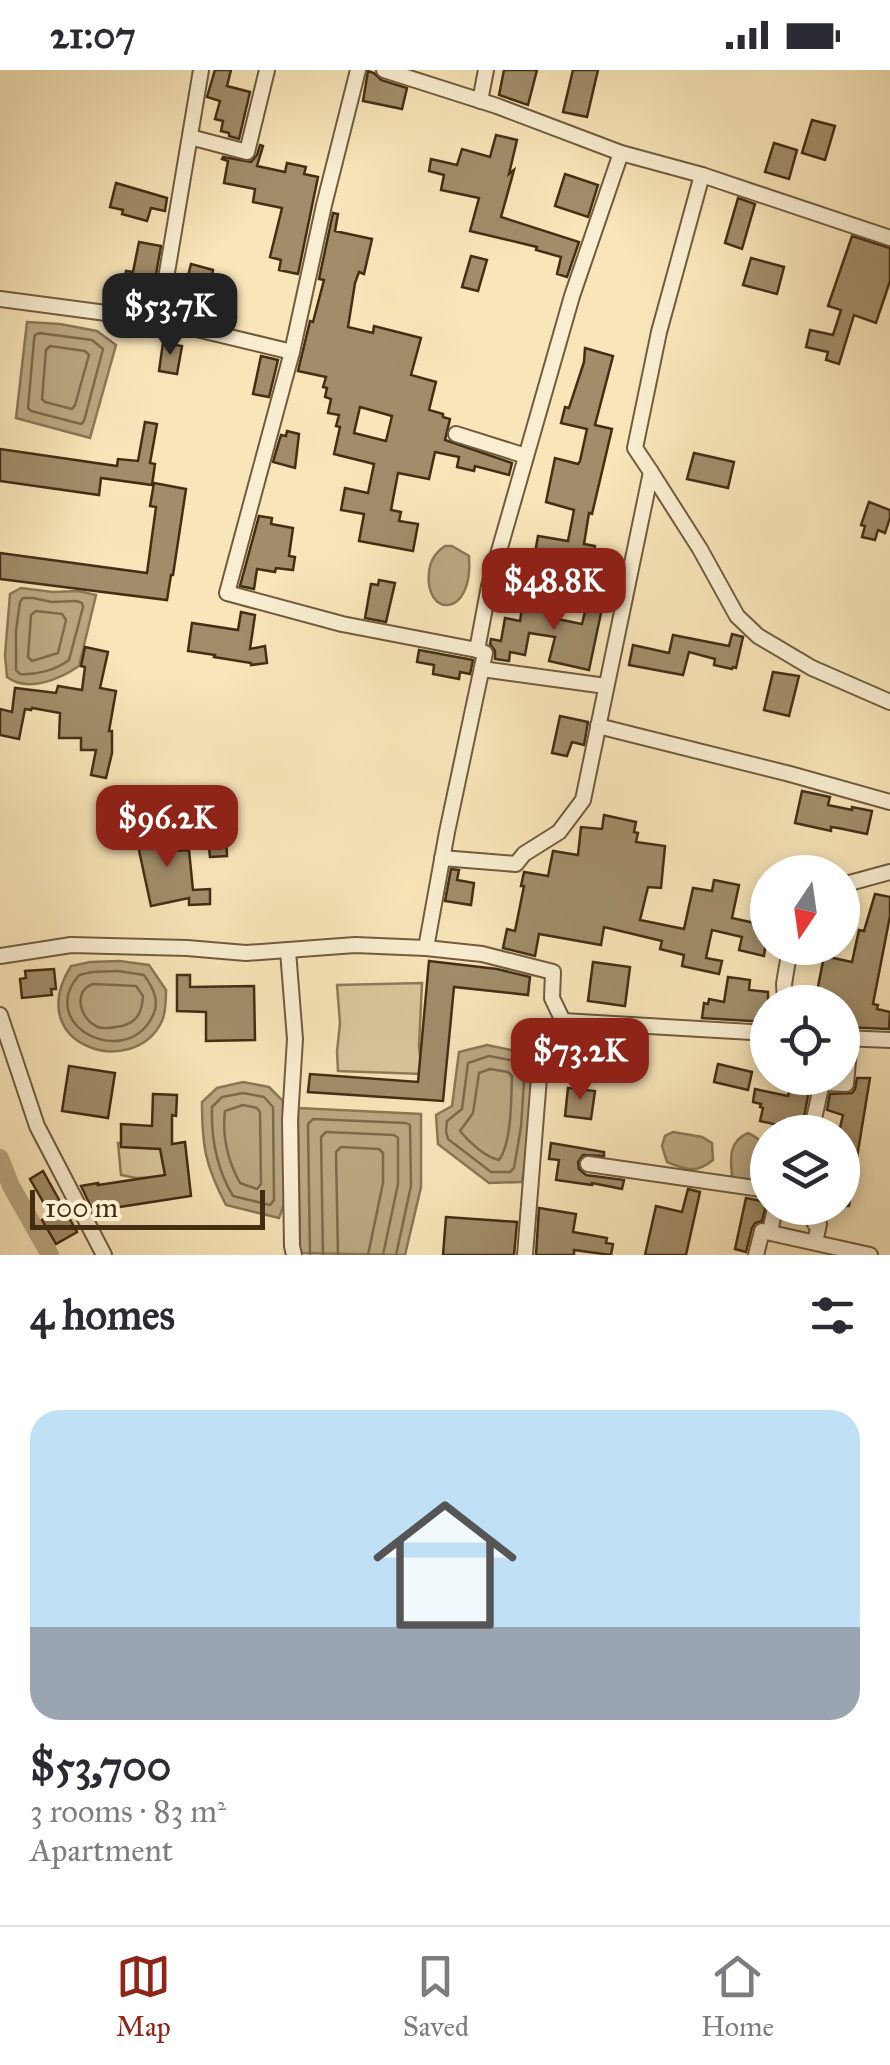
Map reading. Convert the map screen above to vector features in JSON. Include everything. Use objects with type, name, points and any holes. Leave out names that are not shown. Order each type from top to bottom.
[{"type":"street","points":[[159,320],[201,70]]},
{"type":"street","points":[[190,137],[246,152],[267,70]]},
{"type":"street","points":[[358,70],[292,352],[227,594],[342,624],[485,653],[426,948]]},
{"type":"street","points":[[384,70],[621,153],[702,175],[890,238]]},
{"type":"street","points":[[480,101],[486,70]]},
{"type":"street","points":[[476,650],[489,586],[572,296],[621,153]]},
{"type":"street","points":[[702,175],[659,332],[635,448],[700,549],[737,616],[758,636],[812,668],[890,702]]},
{"type":"street","points":[[0,299],[159,320],[292,352]]},
{"type":"street","points":[[456,434],[526,456]]},
{"type":"street","points":[[442,858],[516,864],[524,854],[559,832],[583,800],[651,472]]},
{"type":"street","points":[[482,669],[606,686]]},
{"type":"street","points":[[598,726],[890,802]]},
{"type":"street","points":[[860,880],[890,872]]},
{"type":"street","points":[[0,956],[72,946],[246,952],[356,945],[482,954],[553,972],[552,998],[563,1021]]},
{"type":"street","points":[[288,951],[295,1039],[290,1120],[294,1255]]},
{"type":"street","points":[[0,1015],[37,1126],[104,1255]]},
{"type":"street","points":[[563,1021],[750,1033]]},
{"type":"street","points":[[525,1255],[540,1065],[547,1039],[563,1021]]},
{"type":"street","points":[[860,1039],[890,1040]]},
{"type":"street","points":[[588,1164],[750,1187]]},
{"type":"street","points":[[770,1232],[771,1225]]},
{"type":"street","points":[[815,1242],[818,1225]]},
{"type":"street","points":[[756,1255],[762,1231],[870,1255]]},
{"type":"shaded area","points":[[422,983],[422,1074],[338,1071],[337,985]]},
{"type":"shaded area","points":[[118,1143],[166,1147],[167,1177],[121,1175]]},
{"type":"water","points":[[27,322],[97,331],[116,345],[90,438],[16,418]]},
{"type":"water","points":[[445,546],[469,556],[464,592],[449,605],[434,598],[429,587],[431,564]]},
{"type":"water","points":[[21,588],[96,595],[79,666],[34,684],[7,677],[10,594]]},
{"type":"water","points":[[119,961],[149,965],[166,990],[162,1021],[148,1039],[129,1049],[108,1051],[87,1046],[70,1034],[60,1017],[59,994],[71,966]]},
{"type":"water","points":[[487,1045],[530,1054],[535,1061],[531,1129],[522,1182],[489,1183],[438,1144],[436,1115],[452,1106],[459,1052]]},
{"type":"water","points":[[243,1082],[269,1087],[283,1101],[284,1204],[279,1218],[226,1205],[206,1155],[202,1102],[217,1088]]},
{"type":"water","points":[[298,1108],[421,1114],[421,1187],[405,1255],[300,1253]]},
{"type":"water","points":[[673,1132],[702,1137],[712,1143],[713,1160],[691,1169],[667,1162],[662,1146],[665,1136]]},
{"type":"water","points":[[750,1134],[750,1185],[732,1176],[734,1145]]},
{"type":"building","points":[[215,70],[231,70],[227,86],[250,92],[239,139],[221,131],[223,121],[215,119],[220,101],[207,97]]},
{"type":"building","points":[[504,70],[537,70],[528,105],[499,95]]},
{"type":"building","points":[[573,70],[598,70],[587,117],[563,112]]},
{"type":"building","points":[[368,71],[381,80],[407,88],[402,109],[363,101]]},
{"type":"building","points":[[812,120],[835,126],[825,160],[802,153]]},
{"type":"building","points":[[496,135],[517,140],[509,174],[514,170],[501,217],[579,242],[567,277],[557,274],[561,257],[536,250],[537,247],[470,231],[479,198],[441,190],[444,175],[429,171],[431,159],[457,165],[462,149],[490,157]]},
{"type":"building","points":[[774,143],[797,150],[789,179],[765,172]]},
{"type":"building","points":[[263,146],[257,166],[285,172],[287,163],[306,167],[304,174],[318,177],[298,274],[279,270],[281,260],[270,257],[282,208],[253,202],[255,189],[224,183],[228,161],[223,157],[251,162]]},
{"type":"building","points":[[565,174],[598,185],[588,217],[555,206]]},
{"type":"building","points":[[116,183],[167,198],[165,211],[151,208],[147,221],[122,214],[123,210],[110,207]]},
{"type":"building","points":[[738,198],[755,204],[742,249],[725,243]]},
{"type":"building","points":[[333,213],[338,214],[335,231],[372,239],[364,274],[359,272],[355,283],[348,327],[373,333],[374,326],[421,338],[411,375],[436,382],[429,410],[450,419],[445,440],[512,463],[509,475],[475,466],[474,471],[457,467],[459,457],[435,452],[429,479],[398,473],[391,510],[401,512],[399,521],[418,524],[413,551],[359,541],[364,514],[341,510],[345,488],[368,493],[374,464],[334,454],[339,415],[328,413],[331,399],[325,397],[326,377],[298,371],[324,280],[319,279]],"holes":[[[360,407],[392,416],[386,441],[354,433]]]},
{"type":"building","points":[[852,236],[890,248],[890,281],[876,323],[854,315],[839,364],[826,360],[828,352],[806,347],[810,330],[833,335],[841,310],[828,306]]},
{"type":"building","points":[[139,242],[161,246],[150,308],[120,300],[126,271],[133,272]]},
{"type":"building","points":[[471,256],[487,260],[478,291],[462,287]]},
{"type":"building","points":[[751,258],[784,267],[777,294],[743,285]]},
{"type":"building","points":[[191,264],[213,270],[212,276],[220,278],[214,299],[235,303],[232,318],[210,314],[204,320],[171,312],[176,285],[185,288]]},
{"type":"building","points":[[163,343],[182,346],[177,374],[159,371]]},
{"type":"building","points":[[585,348],[613,356],[595,425],[612,429],[592,514],[589,513],[584,544],[595,546],[586,589],[574,586],[578,567],[534,559],[538,536],[568,541],[574,510],[546,502],[555,458],[578,464],[580,461],[587,429],[561,423],[584,362]]},
{"type":"building","points":[[261,356],[278,360],[269,397],[253,394]]},
{"type":"building","points":[[145,422],[157,424],[150,463],[155,464],[152,485],[101,478],[99,495],[0,481],[0,449],[117,466],[118,459],[138,461]]},
{"type":"building","points":[[287,431],[299,434],[295,468],[273,462],[281,435],[286,436]]},
{"type":"building","points":[[694,453],[734,462],[728,488],[687,479]]},
{"type":"building","points":[[154,483],[186,489],[167,600],[0,579],[0,553],[147,573],[156,507],[150,506]]},
{"type":"building","points":[[869,502],[890,510],[885,533],[878,530],[875,540],[862,537],[865,526],[861,525]]},
{"type":"building","points":[[259,516],[272,518],[271,524],[293,528],[289,556],[295,557],[293,570],[257,569],[254,589],[240,586]]},
{"type":"building","points":[[379,580],[395,583],[386,622],[365,618],[371,584],[378,585]]},
{"type":"building","points":[[590,590],[605,594],[589,670],[549,661],[555,637],[529,633],[525,655],[510,652],[509,661],[495,659],[491,639],[501,641],[505,618],[520,621],[523,602],[554,608],[552,618],[582,624]]},
{"type":"building","points":[[241,612],[255,615],[250,649],[265,646],[267,663],[251,665],[188,651],[192,623],[238,630]]},
{"type":"building","points":[[732,634],[743,637],[736,668],[714,665],[715,659],[689,652],[683,675],[629,665],[633,645],[669,653],[673,635],[729,646]]},
{"type":"building","points":[[85,647],[108,652],[100,688],[116,691],[109,731],[112,753],[106,778],[91,775],[96,750],[81,750],[81,738],[59,738],[60,713],[25,709],[19,739],[0,735],[0,709],[12,712],[15,688],[56,693],[58,686],[82,690]]},
{"type":"building","points":[[419,650],[473,660],[470,674],[460,672],[459,679],[433,674],[434,665],[417,662]]},
{"type":"building","points":[[773,672],[799,676],[789,716],[764,710]]},
{"type":"building","points":[[560,716],[588,722],[584,745],[572,742],[567,756],[552,753]]},
{"type":"building","points":[[802,791],[830,797],[828,805],[872,811],[867,834],[795,823]]},
{"type":"building","points":[[604,815],[636,822],[636,842],[665,846],[661,888],[648,887],[640,920],[684,929],[693,888],[712,891],[714,880],[739,885],[732,918],[750,922],[750,953],[739,950],[742,937],[712,930],[706,958],[722,961],[719,974],[682,966],[684,955],[660,949],[662,941],[604,927],[601,945],[539,934],[535,956],[503,948],[507,929],[515,931],[524,872],[548,876],[553,851],[578,855],[581,827],[602,829]]},
{"type":"building","points":[[218,817],[220,834],[226,834],[227,856],[210,857],[206,819]]},
{"type":"building","points":[[166,825],[172,851],[189,850],[193,890],[210,889],[210,904],[189,905],[189,898],[151,906],[135,832]]},
{"type":"building","points":[[451,869],[459,870],[457,880],[474,883],[471,905],[445,901]]},
{"type":"building","points":[[875,894],[890,897],[873,1004],[890,1012],[889,1029],[860,1028],[860,985],[818,985],[822,965],[860,965],[860,930],[864,931]]},
{"type":"building","points":[[429,961],[530,977],[528,995],[454,987],[443,1101],[308,1092],[310,1074],[418,1082]]},
{"type":"building","points":[[593,962],[630,967],[625,1006],[588,1001]]},
{"type":"building","points":[[54,969],[56,989],[51,989],[52,995],[22,998],[20,979],[26,978],[25,971]]},
{"type":"building","points":[[177,975],[190,975],[190,987],[254,986],[255,1040],[206,1041],[206,1012],[177,1011]]},
{"type":"building","points":[[728,977],[750,980],[750,1021],[702,1018],[704,1003],[708,1004],[709,999],[724,1002]]},
{"type":"building","points":[[718,1064],[750,1072],[748,1090],[714,1082]]},
{"type":"building","points":[[69,1066],[115,1073],[108,1118],[62,1111]]},
{"type":"building","points":[[860,1078],[870,1078],[860,1139],[860,1115],[827,1110],[830,1095],[860,1095]]},
{"type":"building","points":[[568,1088],[595,1091],[591,1119],[565,1116]]},
{"type":"building","points":[[153,1094],[177,1095],[172,1144],[185,1142],[191,1196],[106,1209],[105,1205],[91,1207],[81,1186],[165,1175],[160,1149],[121,1147],[121,1124],[152,1126]]},
{"type":"building","points":[[754,1095],[808,1095],[804,1115],[761,1115],[761,1104],[753,1102]]},
{"type":"building","points":[[551,1143],[604,1152],[604,1156],[583,1155],[579,1169],[586,1175],[624,1180],[622,1189],[556,1180],[559,1160],[549,1159]]},
{"type":"building","points":[[43,1171],[77,1232],[56,1244],[42,1220],[50,1214],[30,1179]]},
{"type":"building","points":[[688,1189],[700,1192],[686,1255],[645,1255],[656,1206],[682,1212]]},
{"type":"building","points":[[746,1198],[750,1199],[750,1225],[754,1225],[746,1252],[735,1249]]},
{"type":"building","points":[[539,1208],[576,1214],[573,1232],[607,1238],[606,1243],[613,1244],[611,1255],[574,1250],[574,1255],[536,1255]]},
{"type":"building","points":[[446,1217],[517,1222],[514,1255],[443,1255]]},
{"type":"waterway","points":[[0,1158],[11,1186],[50,1255]]}]
